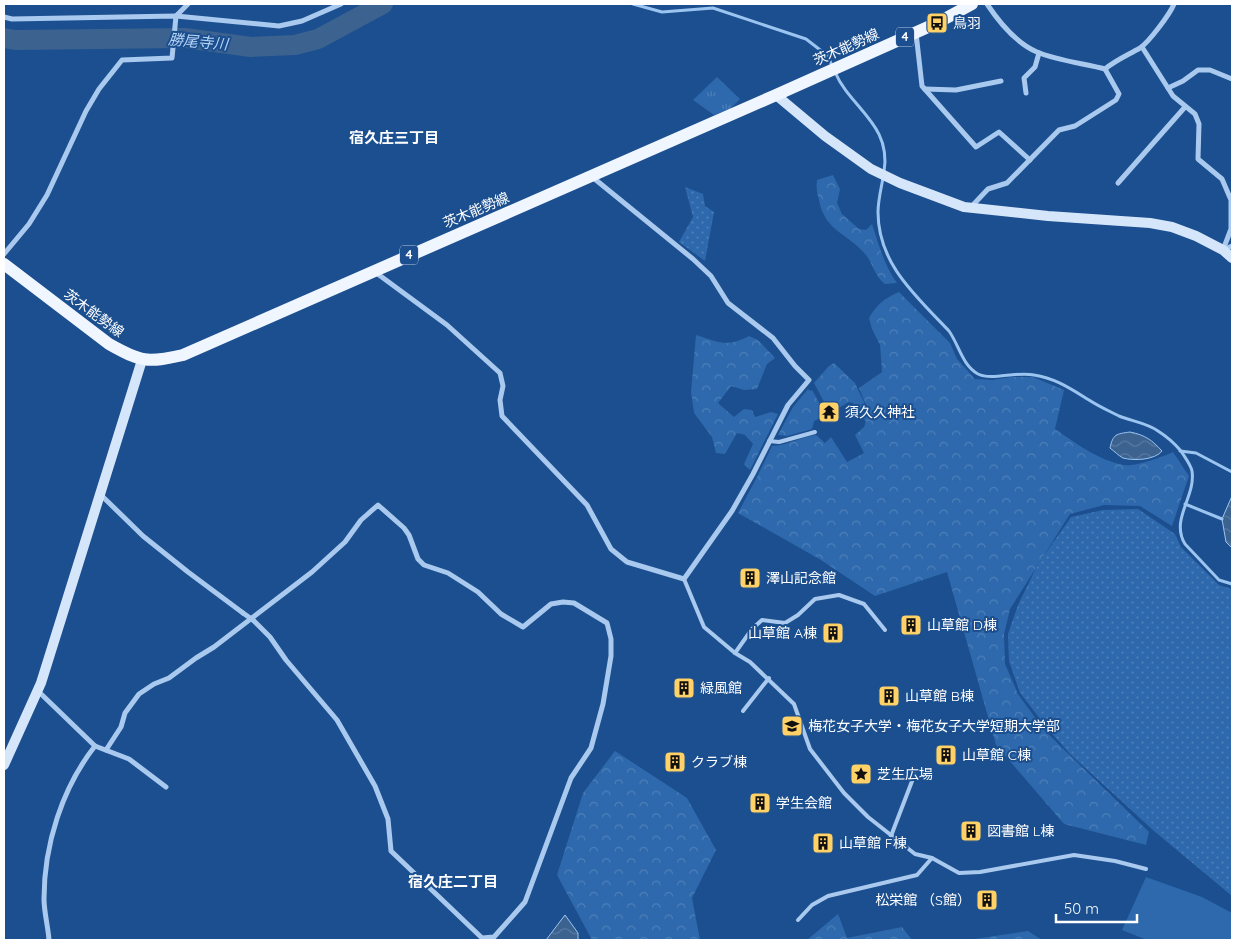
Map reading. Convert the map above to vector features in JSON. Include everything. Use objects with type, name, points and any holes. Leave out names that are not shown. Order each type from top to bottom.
[{"type":"main road","name":"茨木能勢線","points":[[4,264],[108,344],[142,360],[184,355],[833,70],[972,4]]},
{"type":"street","points":[[4,254],[29,224],[47,195],[86,111],[99,89],[122,60],[172,58],[176,16],[188,4]]},
{"type":"street","points":[[4,17],[12,19],[176,16],[278,26],[302,21],[341,4]]},
{"type":"street","points":[[971,207],[988,189],[1007,183],[1059,130],[1075,126],[1116,100],[1119,94],[1106,69],[1039,53],[1027,47],[998,20],[987,4]]},
{"type":"street","points":[[1106,69],[1117,60],[1142,47],[1167,16],[1174,4]]},
{"type":"street","points":[[916,32],[922,86],[976,147],[999,132],[1030,160]]},
{"type":"street","points":[[1142,47],[1173,96],[1195,114],[1199,124],[1198,159],[1222,179],[1231,200],[1232,229],[1227,248],[1232,258]]},
{"type":"street","points":[[1026,93],[1024,78],[1035,67],[1039,53]]},
{"type":"street","points":[[1168,88],[1183,81],[1198,70],[1210,70],[1232,79]]},
{"type":"street","points":[[925,89],[956,90],[1001,81]]},
{"type":"street","points":[[776,95],[825,136],[882,175],[964,207],[1048,216],[1150,223],[1172,227],[1227,248]]},
{"type":"street","points":[[1118,183],[1186,107]]},
{"type":"street","points":[[373,271],[447,325],[500,373],[503,386],[500,400],[502,416],[586,505],[611,549],[628,562],[684,579],[732,511],[788,404],[809,380],[795,366],[773,338],[728,303],[711,276],[693,258],[591,176]]},
{"type":"street","points":[[4,765],[38,691],[142,360]]},
{"type":"street","points":[[101,495],[144,536],[188,572],[243,613],[253,620],[270,637],[286,660],[337,720],[375,786],[388,819],[391,851],[482,938],[494,936],[525,902],[571,778],[591,748],[603,704],[612,656],[611,639],[607,623],[574,604],[563,602],[551,604],[523,628],[501,614],[478,592],[448,573],[424,565],[418,559],[409,535],[404,528],[378,505],[361,520],[345,542],[312,572],[214,647],[169,678],[154,684],[139,694],[125,713],[121,727],[106,750]]},
{"type":"street","points":[[38,691],[95,746],[129,759],[166,787]]},
{"type":"street","points":[[49,940],[44,900],[46,855],[69,785],[80,765],[95,746]]},
{"type":"lane","points":[[769,441],[779,442],[815,432]]},
{"type":"lane","points":[[684,579],[704,627],[735,654],[750,662],[794,704],[810,749],[844,793],[868,817],[915,854],[932,858],[959,873],[980,872],[1074,855],[1115,861],[1146,869]]},
{"type":"lane","points":[[735,654],[752,629],[762,620],[785,623],[798,615],[815,599],[831,596],[839,595],[864,604],[885,630]]},
{"type":"lane","points":[[743,711],[768,678]]},
{"type":"lane","points":[[891,836],[914,776],[913,768]]},
{"type":"lane","points":[[798,920],[812,905],[828,896],[917,875],[932,858]]},
{"type":"green space","points":[[717,77],[740,99],[730,109],[714,115],[693,100]]},
{"type":"green space","points":[[833,175],[840,189],[837,203],[842,214],[859,229],[866,230],[872,224],[885,262],[897,283],[885,284],[876,274],[866,255],[826,219],[818,195],[817,180]]},
{"type":"green space","points":[[685,187],[703,194],[705,206],[714,212],[705,261],[679,242],[693,217]]},
{"type":"green space","points":[[899,292],[950,343],[957,359],[975,379],[993,380],[1011,377],[1033,377],[1064,390],[1055,429],[1080,446],[1114,463],[1124,465],[1142,463],[1173,452],[1189,476],[1172,526],[1140,506],[1104,505],[1070,514],[1010,609],[1004,634],[1005,664],[1018,694],[1044,730],[1149,832],[1146,845],[1064,824],[996,745],[947,572],[875,596],[821,560],[738,513],[772,446],[783,445],[816,435],[825,443],[831,437],[847,462],[864,453],[855,435],[864,427],[866,422],[853,403],[849,402],[830,413],[814,383],[834,363],[855,383],[871,417],[859,388],[882,372],[880,345],[869,318],[882,302]]},
{"type":"green space","points":[[696,335],[722,343],[734,342],[749,336],[758,340],[775,358],[767,364],[757,389],[744,390],[731,386],[718,403],[734,417],[744,409],[752,410],[755,417],[771,412],[778,414],[750,470],[744,464],[753,444],[745,435],[737,433],[725,454],[716,453],[712,437],[694,413],[691,392]]},
{"type":"green space","points":[[808,389],[812,390],[826,415],[814,421],[812,429],[787,436],[778,435],[793,407]]},
{"type":"green space","points":[[1138,509],[1175,534],[1181,547],[1219,585],[1232,589],[1232,896],[1154,831],[1070,754],[1020,693],[1009,661],[1008,634],[1018,605],[1038,564],[1071,517],[1103,510]]},
{"type":"green space","points":[[615,751],[687,798],[716,850],[692,898],[700,940],[592,940],[557,875],[583,793]]},
{"type":"green space","points":[[1146,877],[1202,897],[1232,913],[1232,940],[1147,940],[1122,930]]},
{"type":"green space","points":[[838,914],[847,938],[902,927],[912,940],[807,940]]},
{"type":"green space","points":[[1028,931],[1042,940],[968,940]]},
{"type":"water","points":[[1130,432],[1148,438],[1162,451],[1159,454],[1144,459],[1121,457],[1110,448],[1111,443],[1114,437],[1121,433]]},
{"type":"water","points":[[1232,496],[1232,548],[1226,542],[1222,519]]},
{"type":"water","points":[[565,915],[578,933],[578,940],[546,940]]},
{"type":"waterway","name":"勝尾寺川","points":[[4,38],[15,40],[185,38],[251,47],[295,45],[318,39],[383,4]]},
{"type":"waterway","points":[[633,4],[662,12],[713,8],[806,39],[828,56],[832,66]]},
{"type":"waterway","points":[[835,72],[842,85],[876,129],[882,141],[885,155],[884,172]]},
{"type":"waterway","points":[[883,178],[878,212],[884,248],[901,278],[949,331],[968,365],[978,374],[990,377],[1020,374],[1042,376],[1063,384],[1119,416],[1154,428],[1167,438],[1181,451],[1192,471],[1192,481],[1180,526],[1185,544],[1219,580],[1232,584]]},
{"type":"waterway","points":[[1180,451],[1196,453],[1232,472]]},
{"type":"waterway","points":[[1185,504],[1222,519]]},
{"type":"place","name":"鳥羽","points":[[937,23]]},
{"type":"place","name":"須久久神社","points":[[829,412]]},
{"type":"place","name":"澤山記念館","points":[[750,578]]},
{"type":"place","name":"山草館 D棟","points":[[911,625]]},
{"type":"place","name":"山草館 A棟","points":[[833,633]]},
{"type":"place","name":"緑風館","points":[[684,688]]},
{"type":"place","name":"山草館 B棟","points":[[889,696]]},
{"type":"place","name":"梅花女子大学・梅花女子大学短期大学部","points":[[792,726]]},
{"type":"place","name":"山草館 C棟","points":[[946,755]]},
{"type":"place","name":"クラブ棟","points":[[675,762]]},
{"type":"place","name":"芝生広場","points":[[861,774]]},
{"type":"place","name":"学生会館","points":[[760,803]]},
{"type":"place","name":"図書館 L棟","points":[[971,831]]},
{"type":"place","name":"山草館 F棟","points":[[823,843]]},
{"type":"place","name":"松栄館 （S館）","points":[[987,900]]},
{"type":"district","name":"宿久庄三丁目","points":[[394,138]]},
{"type":"district","name":"宿久庄二丁目","points":[[453,882]]}]
